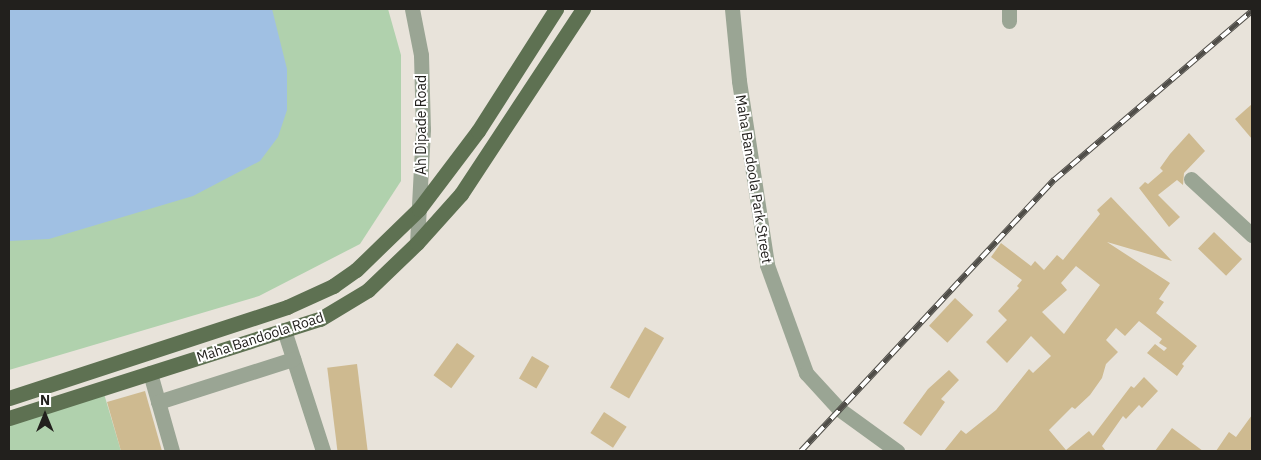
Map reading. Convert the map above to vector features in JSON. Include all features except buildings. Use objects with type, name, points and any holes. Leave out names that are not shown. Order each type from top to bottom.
[{"type":"main road","name":"Maha Bandoola Road","points":[[9,398],[309,298],[356,270],[419,209],[478,132],[556,9]]},
{"type":"main road","name":"Maha Bandoola Road","points":[[9,418],[284,330],[340,308],[368,290],[417,243],[461,194],[583,9]]},
{"type":"street","name":"Ah Dipade Road","points":[[412,9],[421,64],[423,129],[417,243]]},
{"type":"street","name":"Maha Bandoola Park Street","points":[[732,9],[738,81],[767,265],[806,373],[839,409],[898,451]]},
{"type":"street","points":[[1191,179],[1252,235]]},
{"type":"street","points":[[284,330],[323,451]]},
{"type":"street","points":[[158,402],[293,359]]},
{"type":"street","points":[[150,373],[172,451]]},
{"type":"green space","points":[[9,9],[388,9],[401,55],[401,181],[360,244],[259,296],[9,370]]},
{"type":"green space","points":[[102,387],[121,451],[9,451],[9,419]]},
{"type":"water","points":[[9,9],[272,9],[287,69],[287,110],[278,137],[260,161],[193,196],[49,239],[9,241]]},
{"type":"railway","points":[[801,451],[1054,180],[1252,11]]}]
